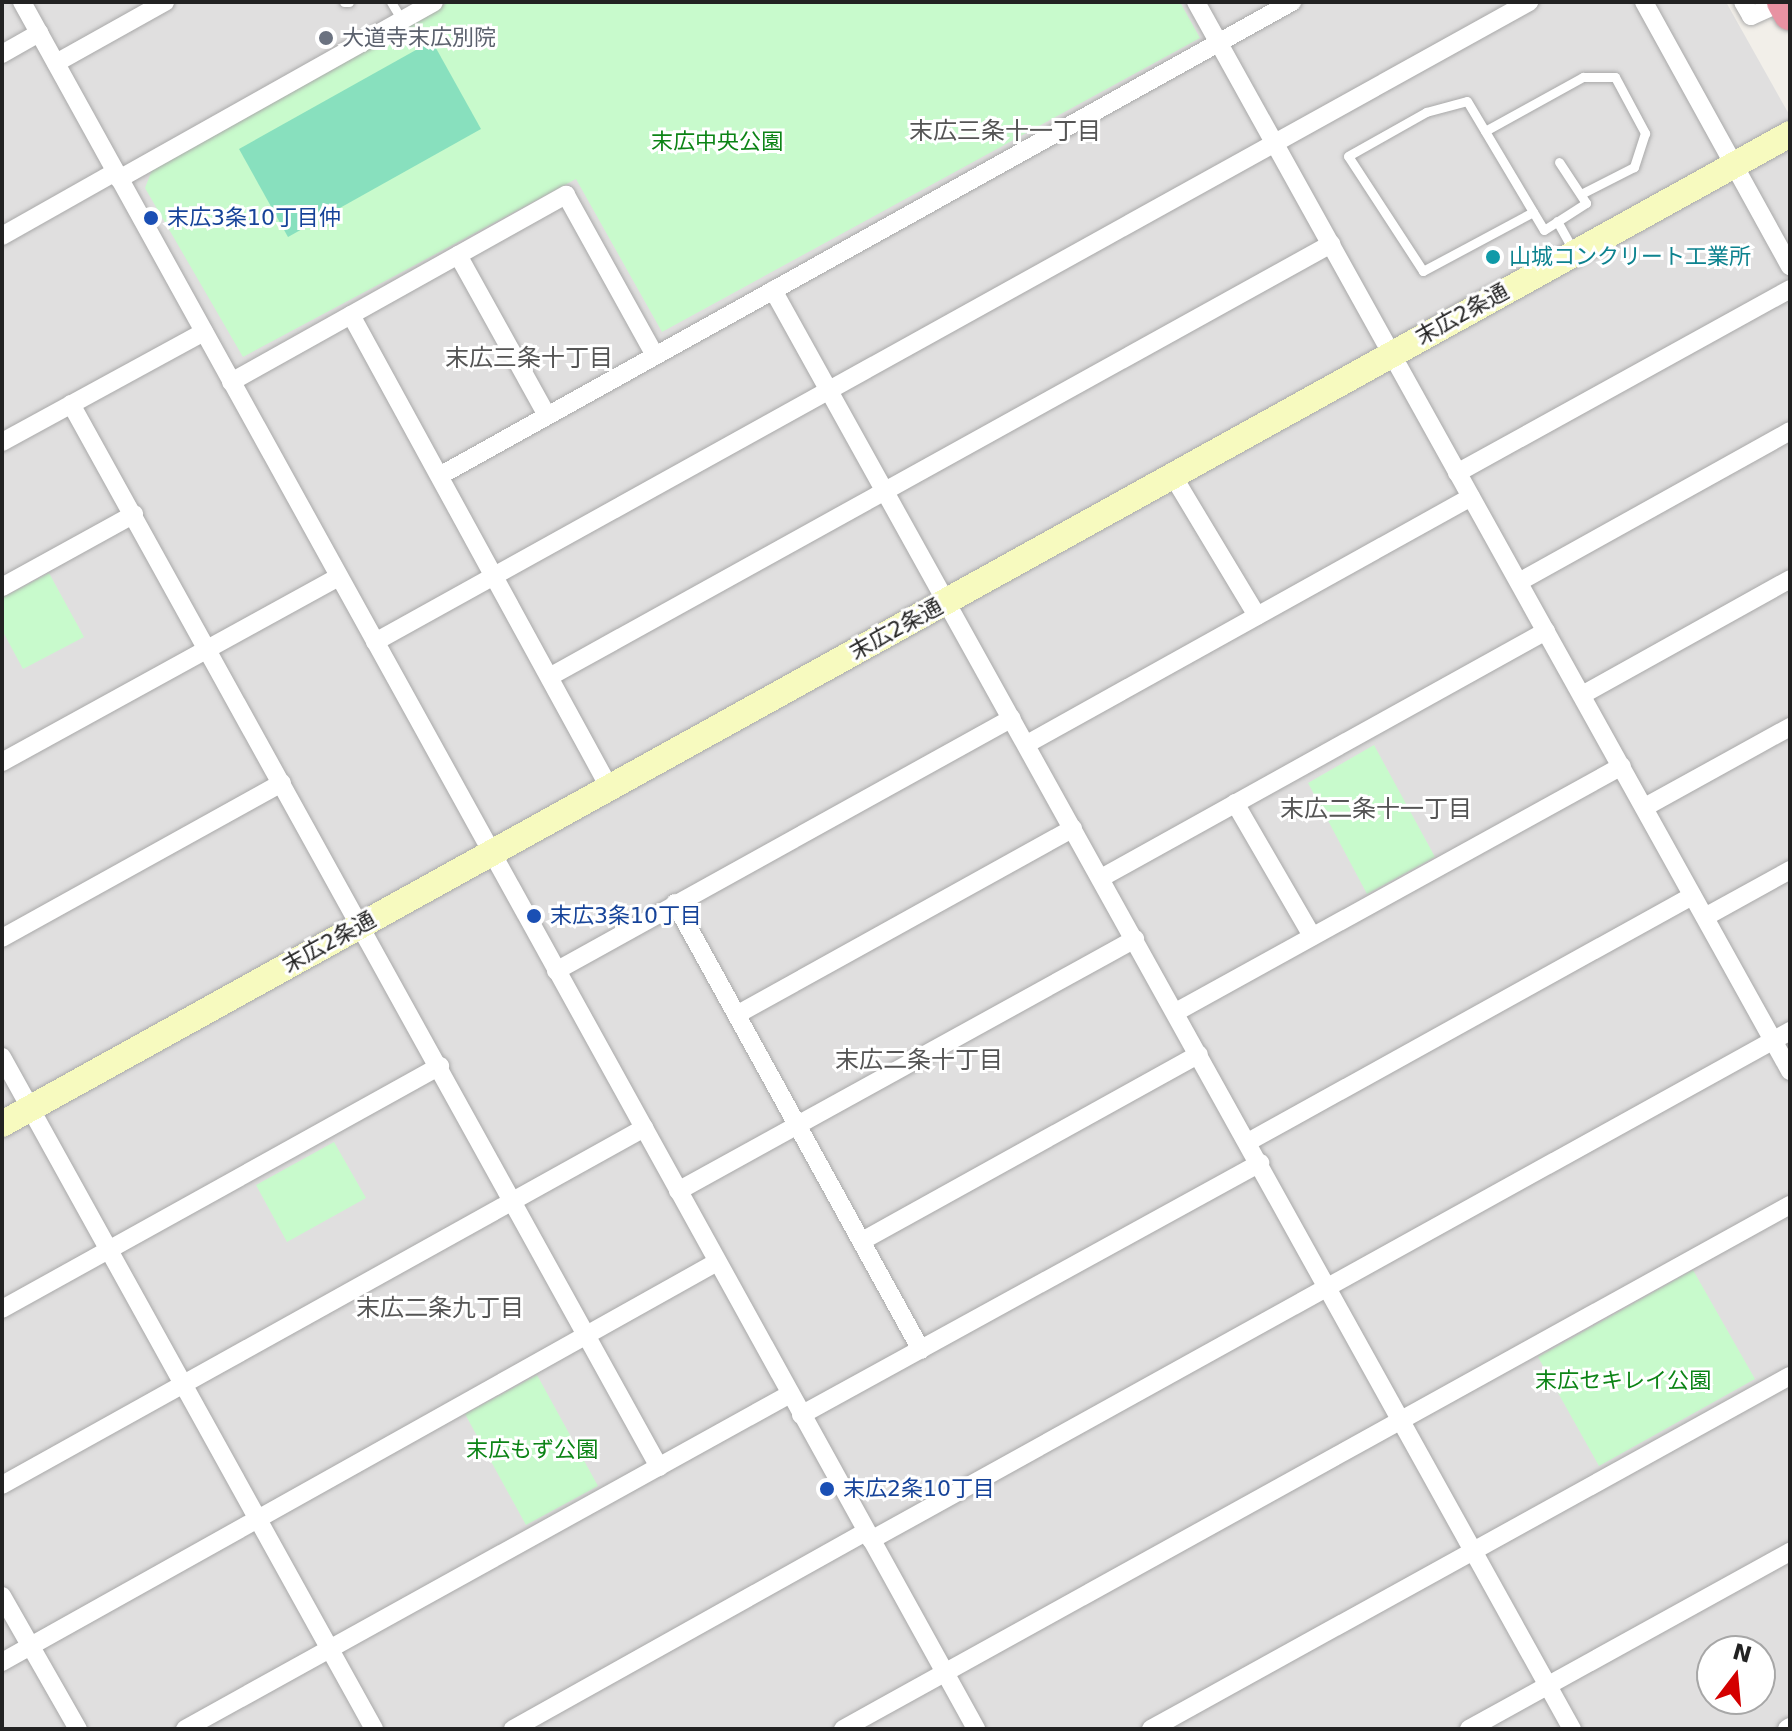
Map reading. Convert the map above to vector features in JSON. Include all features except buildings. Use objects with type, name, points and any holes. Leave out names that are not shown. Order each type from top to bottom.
[{"type":"highway","points":[[1783,2],[1790,13]]},
{"type":"street","points":[[22,2],[976,1729]]},
{"type":"street","points":[[56,63],[165,2]]},
{"type":"street","points":[[2,236],[434,2]]},
{"type":"street","points":[[1196,2],[1692,896],[1782,1036],[1790,1071]]},
{"type":"street","points":[[441,475],[1292,2]]},
{"type":"street","points":[[375,642],[1529,2]]},
{"type":"street","points":[[1644,2],[1790,266]]},
{"type":"street","points":[[1743,2],[1751,16],[1783,2]]},
{"type":"street","points":[[2,54],[39,33]]},
{"type":"street","name":"末広2条通","points":[[2,1124],[1790,134]]},
{"type":"street","points":[[231,382],[566,195],[654,354]]},
{"type":"street","points":[[551,676],[887,493],[1331,244]]},
{"type":"street","points":[[458,255],[546,414]]},
{"type":"street","points":[[1457,473],[1790,289]]},
{"type":"street","points":[[773,290],[1327,1285],[1477,1548],[1572,1729]]},
{"type":"street","points":[[351,315],[609,787]]},
{"type":"street","points":[[2,442],[204,332]]},
{"type":"street","points":[[71,404],[362,924],[659,1467]]},
{"type":"street","points":[[1519,582],[1790,431]]},
{"type":"street","points":[[1173,476],[1257,616]]},
{"type":"street","points":[[1027,744],[1471,497]]},
{"type":"street","points":[[2,587],[134,514]]},
{"type":"street","points":[[2,762],[339,577]]},
{"type":"street","points":[[1582,695],[1790,579]]},
{"type":"street","points":[[1101,878],[1546,631]]},
{"type":"street","points":[[556,971],[1012,718]]},
{"type":"street","points":[[1645,807],[1790,727]]},
{"type":"street","points":[[1176,1012],[1622,766]]},
{"type":"street","points":[[2,938],[282,783]]},
{"type":"street","points":[[1235,803],[1312,936]]},
{"type":"street","points":[[738,1014],[1073,828]]},
{"type":"street","points":[[1705,917],[1790,870]]},
{"type":"street","points":[[1248,1142],[1692,896]]},
{"type":"street","points":[[675,903],[921,1350]]},
{"type":"street","points":[[678,1191],[1135,939]]},
{"type":"street","points":[[513,1729],[1782,1036]]},
{"type":"street","points":[[862,1241],[1199,1054]]},
{"type":"street","points":[[2,1057],[374,1729]]},
{"type":"street","points":[[2,1309],[440,1066]]},
{"type":"street","points":[[2,1485],[644,1128]]},
{"type":"street","points":[[801,1415],[1260,1163]]},
{"type":"street","points":[[843,1729],[1790,1205]]},
{"type":"street","points":[[2,1662],[717,1262]]},
{"type":"street","points":[[1151,1729],[1790,1376]]},
{"type":"street","points":[[185,1729],[790,1394]]},
{"type":"street","points":[[1469,1729],[1790,1552]]},
{"type":"street","points":[[2,1596],[78,1729]]},
{"type":"lane","points":[[391,2],[402,20]]},
{"type":"lane","points":[[1485,131],[1583,77],[1615,77],[1645,133],[1634,167],[1581,194]]},
{"type":"lane","points":[[1533,212],[1423,271],[1348,156],[1426,112],[1467,101],[1544,230],[1586,203],[1559,162]]},
{"type":"lane","points":[[1557,221],[1574,253]]},
{"type":"shaded area","points":[[2,2],[1726,2],[1790,116],[1790,1729],[2,1729]]},
{"type":"green space","name":"末広中央公園","points":[[449,2],[1180,2],[1200,38],[662,332],[576,179],[243,357],[145,188],[155,162]]},
{"type":"green space","points":[[432,41],[481,129],[288,237],[239,149]]},
{"type":"green space","points":[[49,573],[84,637],[23,669],[2,630],[2,598]]},
{"type":"green space","points":[[1374,745],[1435,857],[1367,894],[1308,783]]},
{"type":"green space","points":[[334,1142],[366,1198],[287,1242],[256,1185]]},
{"type":"green space","name":"末広セキレイ公園","points":[[1693,1270],[1755,1379],[1599,1466],[1538,1357]]},
{"type":"green space","name":"末広もず公園","points":[[537,1375],[598,1486],[526,1525],[465,1414]]},
{"type":"place","name":"大道寺末広別院","points":[[326,38]]},
{"type":"place","name":"末広3条10丁目仲","points":[[151,218]]},
{"type":"place","name":"山城コンクリート工業所","points":[[1493,257]]},
{"type":"place","name":"末広3条10丁目","points":[[534,916]]},
{"type":"place","name":"末広2条10丁目","points":[[827,1489]]},
{"type":"district","name":"末広三条十一丁目","points":[[1005,132]]},
{"type":"district","name":"末広三条十丁目","points":[[529,359]]},
{"type":"district","name":"末広二条十一丁目","points":[[1376,810]]},
{"type":"district","name":"末広二条十丁目","points":[[919,1061]]},
{"type":"district","name":"末広二条九丁目","points":[[440,1309]]}]
